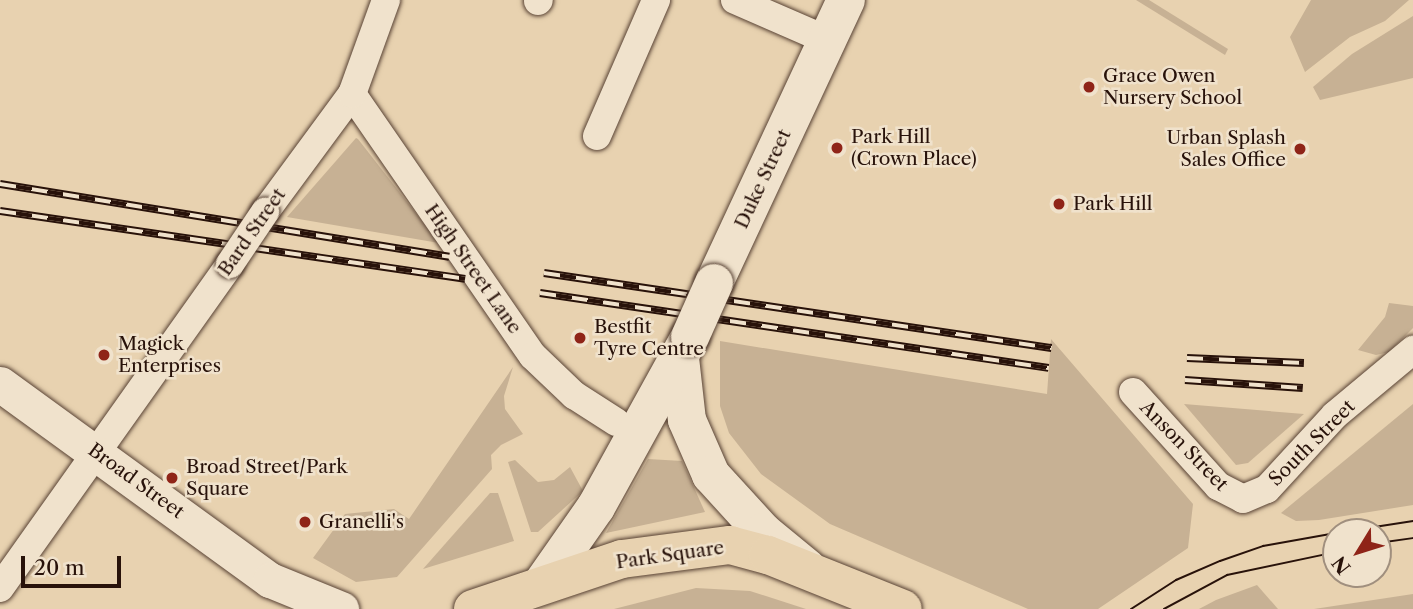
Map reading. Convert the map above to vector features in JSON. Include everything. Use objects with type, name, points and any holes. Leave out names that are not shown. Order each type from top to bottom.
[{"type":"highway","name":"Park Square","points":[[473,609],[622,559],[708,545],[750,548],[903,609]]},
{"type":"main road","name":"Duke Street","points":[[542,584],[596,507],[685,348],[846,0]]},
{"type":"main road","points":[[685,348],[687,420],[711,475],[763,532],[814,574]]},
{"type":"street","name":"Bard Street","points":[[0,588],[98,453],[265,212],[352,94],[386,0]]},
{"type":"street","points":[[597,136],[656,0]]},
{"type":"street","points":[[735,0],[827,40]]},
{"type":"street","name":"High Street Lane","points":[[352,94],[533,356],[574,395],[615,422]]},
{"type":"street","name":"South Street","points":[[1238,498],[1267,489],[1335,415],[1413,350]]},
{"type":"street","name":"Broad Street","points":[[0,384],[98,453],[277,595],[341,609]]},
{"type":"street","name":"Anson Street","points":[[1133,392],[1218,486],[1238,498]]},
{"type":"shaded area","points":[[1136,0],[1149,0],[1228,49],[1225,55]]},
{"type":"shaded area","points":[[1311,0],[1409,0],[1385,21],[1350,37],[1305,72],[1290,37]]},
{"type":"shaded area","points":[[1413,16],[1413,78],[1320,100],[1313,87],[1352,54]]},
{"type":"shaded area","points":[[356,138],[358,139],[439,243],[287,217]]},
{"type":"shaded area","points":[[1389,303],[1413,306],[1413,328],[1389,352],[1376,355],[1358,350],[1385,317]]},
{"type":"shaded area","points":[[1051,339],[1193,504],[1188,548],[1098,609],[1028,609],[830,524],[761,474],[729,433],[720,406],[720,341],[1047,394]]},
{"type":"shaded area","points":[[513,367],[504,396],[505,409],[523,434],[501,445],[491,455],[492,469],[397,577],[356,582],[313,558],[345,514],[394,509],[409,519]]},
{"type":"shaded area","points":[[1184,404],[1304,414],[1248,463],[1236,465]]},
{"type":"shaded area","points":[[1413,404],[1413,505],[1319,520],[1296,521],[1281,513]]},
{"type":"shaded area","points":[[648,459],[682,461],[705,512],[606,533]]},
{"type":"shaded area","points":[[515,460],[538,482],[554,480],[570,467],[583,491],[538,532],[531,532],[508,462]]},
{"type":"shaded area","points":[[490,493],[498,493],[514,541],[423,569]]},
{"type":"shaded area","points":[[1257,585],[1278,609],[1199,609],[1216,600]]},
{"type":"shaded area","points":[[696,588],[750,591],[806,609],[614,609]]},
{"type":"shaded area","points":[[1413,594],[1413,609],[1314,609]]},
{"type":"tram line","points":[[1392,524],[1413,521]]},
{"type":"tram line","points":[[1131,609],[1176,580],[1220,561],[1263,546],[1322,535]]},
{"type":"tram line","points":[[1392,541],[1413,538]]},
{"type":"tram line","points":[[1164,609],[1227,575],[1322,555]]},
{"type":"railway","points":[[0,184],[449,257]]},
{"type":"railway","points":[[0,211],[465,279]]},
{"type":"railway","points":[[544,273],[1051,348]]},
{"type":"railway","points":[[540,293],[1049,368]]},
{"type":"railway","points":[[1187,358],[1304,363]]},
{"type":"railway","points":[[1185,380],[1303,388]]},
{"type":"place","name":"Grace Owen Nursery School","points":[[1089,87]]},
{"type":"place","name":"Park Hill (Crown Place)","points":[[837,148]]},
{"type":"place","name":"Urban Splash Sales Office","points":[[1300,149]]},
{"type":"place","name":"Park Hill","points":[[1059,204]]},
{"type":"place","name":"Bestfit Tyre Centre","points":[[580,338]]},
{"type":"place","name":"Magick Enterprises","points":[[104,355]]},
{"type":"place","name":"Broad Street/Park Square","points":[[172,478]]},
{"type":"place","name":"Granelli's","points":[[305,522]]}]
